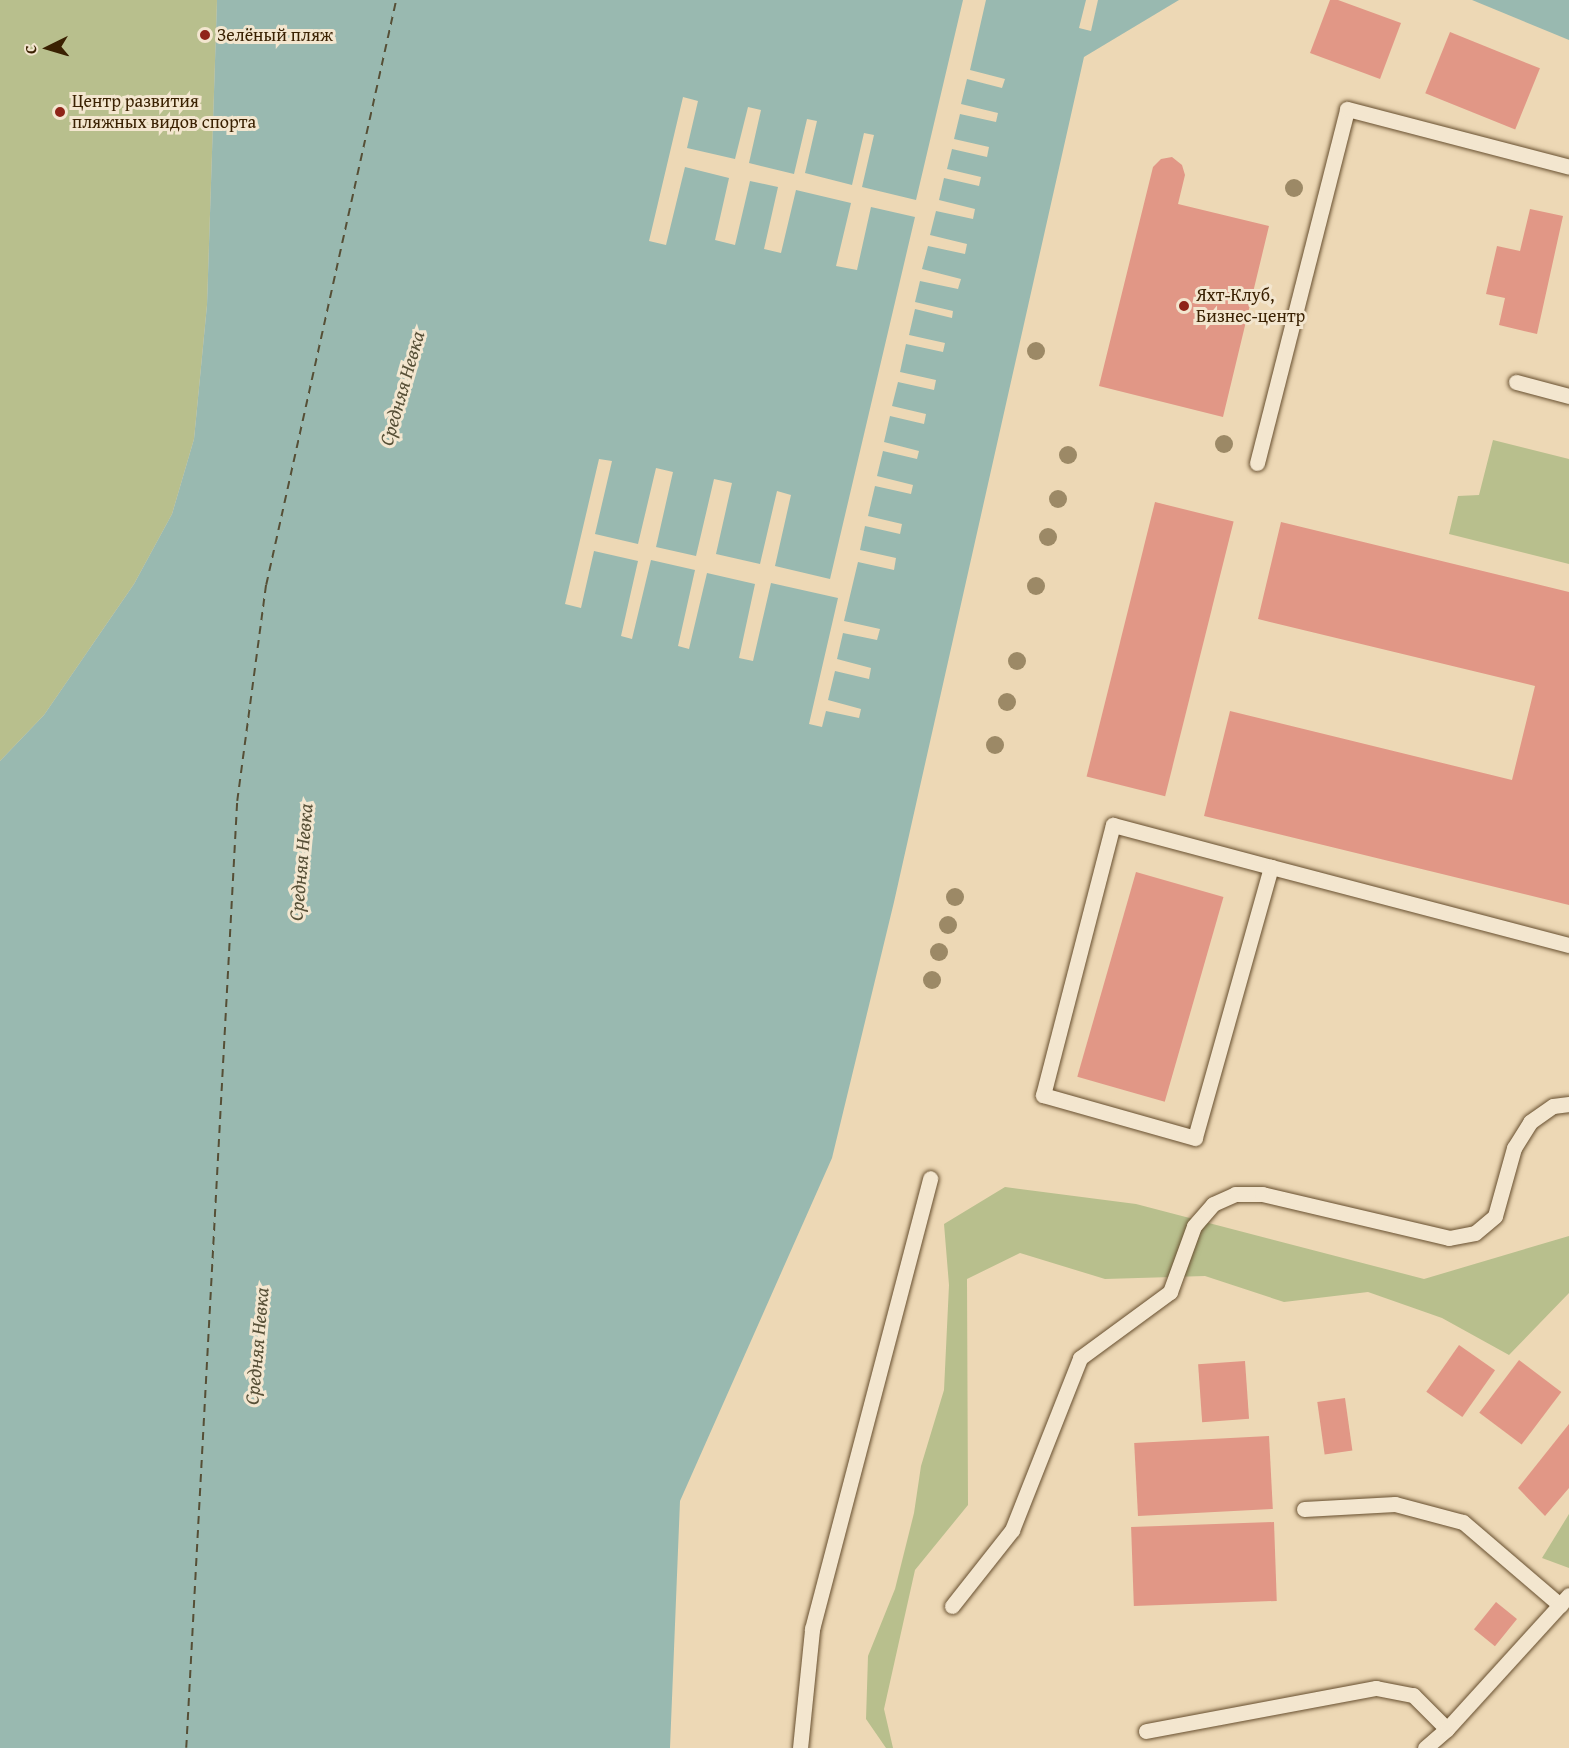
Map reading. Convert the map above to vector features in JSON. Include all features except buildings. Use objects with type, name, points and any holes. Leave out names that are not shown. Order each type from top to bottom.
[{"type":"lane","points":[[1257,463],[1347,109],[1569,167]]},
{"type":"lane","points":[[1516,382],[1569,396]]},
{"type":"lane","points":[[1271,867],[1195,1138],[1043,1095],[1113,825],[1569,945]]},
{"type":"lane","points":[[952,1606],[1012,1530],[1080,1358],[1170,1292],[1194,1226],[1213,1204],[1235,1194],[1262,1194],[1449,1238],[1475,1233],[1495,1216],[1514,1148],[1530,1122],[1553,1106],[1569,1104]]},
{"type":"lane","points":[[800,1748],[812,1629],[930,1178]]},
{"type":"lane","points":[[1304,1509],[1395,1504],[1463,1522],[1564,1600],[1447,1729],[1425,1748]]},
{"type":"lane","points":[[1146,1731],[1377,1688],[1413,1695],[1447,1729]]},
{"type":"green space","points":[[0,0],[217,0],[207,305],[194,439],[172,514],[134,584],[44,715],[0,761]]},
{"type":"green space","points":[[1493,440],[1569,459],[1569,564],[1449,534],[1458,496],[1479,495]]},
{"type":"green space","points":[[1005,1187],[1136,1204],[1424,1279],[1569,1236],[1569,1293],[1509,1355],[1442,1318],[1368,1292],[1284,1302],[1205,1276],[1105,1279],[1020,1253],[967,1279],[968,1505],[915,1570],[884,1709],[893,1748],[886,1748],[866,1719],[868,1656],[895,1589],[914,1513],[921,1466],[944,1390],[949,1285],[944,1224]]},
{"type":"green space","points":[[1569,1514],[1569,1568],[1542,1558]]},
{"type":"water","name":"Средняя Невка","points":[[217,0],[1179,0],[1084,57],[894,902],[832,1158],[680,1501],[670,1748],[0,1748],[0,761],[44,715],[134,584],[172,514],[194,439],[207,305]]},
{"type":"water","points":[[1472,0],[1569,0],[1569,40]]},
{"type":"pier","points":[[963,0],[986,0],[970,70],[1005,79],[1002,88],[967,79],[961,104],[998,113],[996,122],[960,114],[954,139],[989,147],[987,157],[952,149],[947,169],[981,177],[979,186],[944,178],[939,200],[975,209],[973,219],[936,211],[930,235],[967,244],[965,254],[928,246],[922,269],[961,279],[958,289],[920,281],[915,302],[953,311],[952,318],[915,309],[909,335],[945,343],[943,352],[906,344],[900,372],[936,380],[934,390],[898,382],[892,406],[926,414],[924,424],[890,416],[884,442],[919,451],[917,459],[883,451],[877,476],[913,485],[911,494],[875,486],[868,516],[902,524],[900,534],[865,526],[860,550],[896,558],[894,570],[858,562],[844,621],[880,629],[877,640],[843,633],[837,659],[871,668],[869,679],[835,671],[828,700],[861,709],[859,718],[826,711],[822,727],[809,724],[838,598],[771,583],[753,661],[739,658],[755,584],[707,573],[689,649],[678,646],[695,570],[651,560],[632,639],[621,636],[638,561],[594,551],[581,608],[565,604],[599,459],[612,461],[595,534],[638,544],[656,468],[673,472],[656,547],[696,556],[714,479],[732,483],[716,554],[760,564],[777,491],[791,495],[775,566],[830,579],[915,217],[871,207],[857,270],[836,266],[851,203],[796,190],[781,253],[764,249],[778,187],[750,181],[735,245],[715,240],[729,178],[685,167],[666,245],[649,241],[683,97],[698,101],[687,148],[735,159],[748,107],[761,110],[749,163],[794,174],[807,119],[817,121],[805,173],[852,185],[864,133],[874,135],[862,187],[916,200]]},
{"type":"pier","points":[[1086,0],[1098,0],[1091,31],[1079,28]]},
{"type":"ferry route","points":[[186,1748],[237,801],[266,585],[396,0]]},
{"type":"place","name":"Зелёный пляж","points":[[205,35]]},
{"type":"place","name":"Центр развития пляжных видов спорта","points":[[60,112]]},
{"type":"place","name":"Яхт-Клуб, Бизнес-центр","points":[[1184,306]]}]
